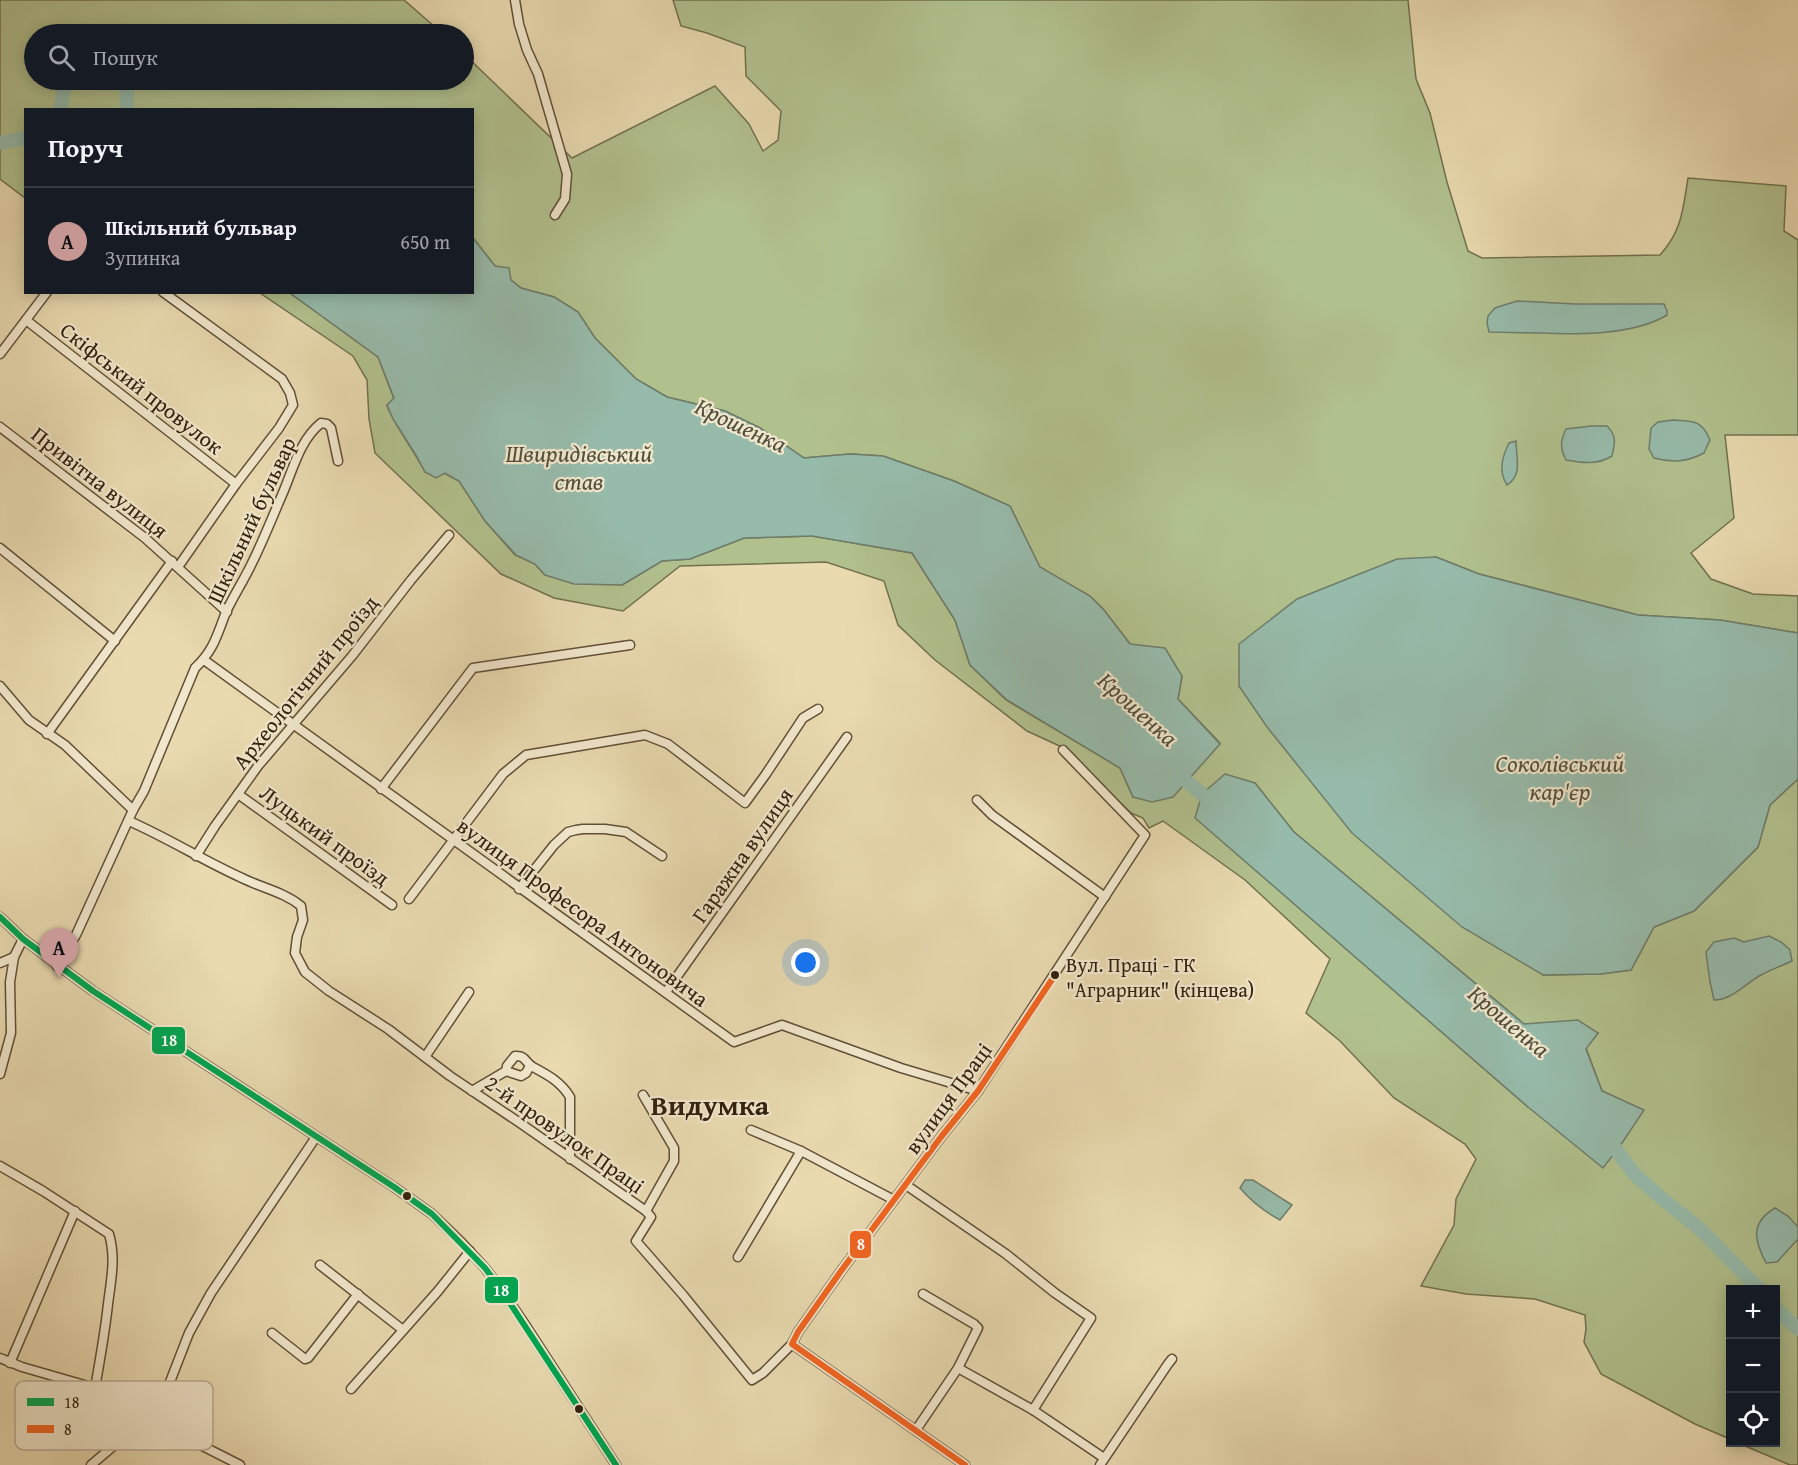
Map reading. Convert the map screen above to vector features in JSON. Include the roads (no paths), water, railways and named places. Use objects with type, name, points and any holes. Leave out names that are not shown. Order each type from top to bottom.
[{"type":"street","points":[[515,0],[524,42],[538,74],[567,174],[565,199],[555,215]]},
{"type":"street","points":[[0,354],[46,294]]},
{"type":"street","points":[[47,734],[293,405],[290,393],[282,379],[166,294]]},
{"type":"street","name":"Скіфський провулок","points":[[26,320],[236,484]]},
{"type":"street","name":"Шкільний бульвар","points":[[57,966],[76,935],[144,790],[195,668],[204,660],[217,640],[226,612],[252,563],[296,458],[315,428],[321,423],[331,428],[338,461]]},
{"type":"street","name":"Привітна вулиця","points":[[0,427],[145,538],[175,564]]},
{"type":"street","name":"Археологічний проїзд","points":[[196,856],[215,825],[258,766],[352,656],[448,535]]},
{"type":"street","points":[[0,548],[115,641]]},
{"type":"street","points":[[175,564],[226,612]]},
{"type":"street","points":[[381,789],[473,668],[630,645]]},
{"type":"street","name":"вулиця Професора Антоновича","points":[[204,660],[734,1042],[782,1025],[901,1068],[978,1091]]},
{"type":"street","points":[[0,686],[29,720],[65,745],[133,810]]},
{"type":"street","points":[[409,899],[503,774],[526,755],[645,735],[668,744],[745,803],[803,718],[818,709]]},
{"type":"street","name":"Гаражна вулиця","points":[[666,992],[847,737]]},
{"type":"street","name":"вулиця Праці","points":[[752,1380],[763,1373],[792,1344],[798,1332],[894,1200],[961,1110],[978,1091],[1145,835],[1063,750]]},
{"type":"street","name":"Луцький проїзд","points":[[238,794],[392,905]]},
{"type":"street","points":[[977,800],[992,815],[1105,897]]},
{"type":"street","points":[[129,821],[196,856]]},
{"type":"street","points":[[519,889],[554,844],[568,832],[576,830],[605,829],[626,832],[662,856]]},
{"type":"street","name":"2-й провулок Праці","points":[[196,856],[244,880],[292,898],[301,906],[303,920],[297,937],[295,953],[305,972],[646,1211],[651,1217],[636,1241],[686,1298],[752,1380]]},
{"type":"street","points":[[0,917],[57,966],[423,1208],[470,1251],[500,1288],[616,1465]]},
{"type":"street","points":[[0,1074],[11,1033],[10,982],[14,957],[23,939]]},
{"type":"street","points":[[0,963],[14,957]]},
{"type":"street","points":[[425,1057],[469,992]]},
{"type":"street","points":[[472,1091],[506,1071],[515,1056],[526,1059],[530,1066],[555,1080],[570,1097],[570,1159]]},
{"type":"street","points":[[506,1071],[521,1076],[530,1066]]},
{"type":"street","points":[[642,1095],[675,1153],[674,1161],[646,1211]]},
{"type":"street","points":[[750,1130],[801,1150],[894,1200]]},
{"type":"street","points":[[171,1381],[189,1333],[211,1293],[316,1137]]},
{"type":"street","points":[[738,1257],[801,1150]]},
{"type":"street","points":[[0,1166],[109,1234],[113,1249],[113,1267],[96,1381]]},
{"type":"street","points":[[906,1185],[1006,1254],[1091,1318],[1034,1410]]},
{"type":"street","points":[[10,1363],[75,1211]]},
{"type":"street","points":[[351,1389],[438,1291],[470,1251]]},
{"type":"street","points":[[320,1265],[403,1330]]},
{"type":"street","points":[[272,1333],[305,1359],[309,1358],[358,1294]]},
{"type":"street","points":[[916,1430],[958,1368],[978,1328],[923,1294]]},
{"type":"street","points":[[792,1344],[965,1465]]},
{"type":"street","points":[[0,1358],[71,1381]]},
{"type":"street","points":[[958,1368],[1034,1410],[1102,1462],[1172,1359]]},
{"type":"street","points":[[92,1465],[109,1450]]},
{"type":"street","points":[[210,1450],[240,1465]]},
{"type":"water","name":"Швиридівський став","points":[[474,239],[495,266],[509,268],[511,280],[521,288],[554,297],[578,312],[595,338],[636,379],[667,397],[725,411],[760,428],[804,458],[850,454],[883,456],[954,481],[1010,506],[1040,567],[1090,596],[1130,644],[1165,648],[1182,676],[1178,699],[1220,744],[1173,797],[1152,802],[1133,797],[1120,768],[1007,700],[970,665],[955,620],[912,553],[812,536],[744,538],[690,559],[662,561],[622,585],[574,584],[545,575],[535,564],[516,555],[485,521],[459,481],[445,473],[436,478],[425,472],[387,405],[394,398],[378,357],[291,294],[474,294]]},
{"type":"water","points":[[1517,301],[1575,304],[1664,304],[1667,315],[1628,329],[1605,332],[1556,334],[1489,332],[1488,316],[1495,308]]},
{"type":"water","points":[[1691,421],[1704,429],[1710,440],[1704,453],[1679,461],[1654,458],[1649,449],[1651,428],[1658,422]]},
{"type":"water","points":[[1607,426],[1612,433],[1614,447],[1612,456],[1596,462],[1566,460],[1562,445],[1566,429]]},
{"type":"water","points":[[1516,441],[1517,471],[1507,485],[1502,469],[1503,459],[1509,443]]},
{"type":"water","name":"Соколівський кар'єр","points":[[1436,557],[1479,574],[1638,615],[1720,620],[1798,633],[1798,779],[1770,805],[1758,847],[1694,911],[1654,927],[1631,970],[1600,974],[1543,975],[1462,927],[1352,833],[1267,727],[1239,686],[1239,644],[1297,599],[1397,559]]},
{"type":"water","points":[[1225,774],[1255,783],[1294,832],[1524,1024],[1578,1020],[1598,1033],[1586,1049],[1602,1091],[1644,1110],[1603,1168],[1528,1107],[1195,818],[1202,794]]},
{"type":"water","points":[[1769,936],[1790,950],[1792,961],[1761,975],[1727,997],[1714,1000],[1706,952],[1714,942],[1734,938],[1744,942]]},
{"type":"water","points":[[1245,1180],[1253,1180],[1292,1205],[1280,1220],[1259,1206],[1240,1188]]},
{"type":"water","points":[[1775,1208],[1788,1216],[1798,1227],[1798,1239],[1777,1262],[1766,1263],[1759,1247],[1757,1232],[1761,1220]]},
{"type":"waterway","name":"Крошенка","points":[[60,108],[64,90]]},
{"type":"waterway","name":"Крошенка","points":[[126,90],[127,108]]},
{"type":"waterway","name":"Крошенка","points":[[0,143],[24,138]]},
{"type":"waterway","name":"Крошенка","points":[[1173,771],[1217,806]]},
{"type":"waterway","name":"Крошенка","points":[[1606,1136],[1634,1174],[1700,1229],[1755,1285]]},
{"type":"waterway","name":"Крошенка","points":[[1780,1313],[1798,1329]]},
{"type":"place","name":"Вул. Праці - ГК \"Аграрник\" (кінцева)","points":[[1055,975]]},
{"type":"place","name":"Шкільний бульвар","points":[[59,978]]},
{"type":"district","name":"Видумка","points":[[710,1104]]}]
